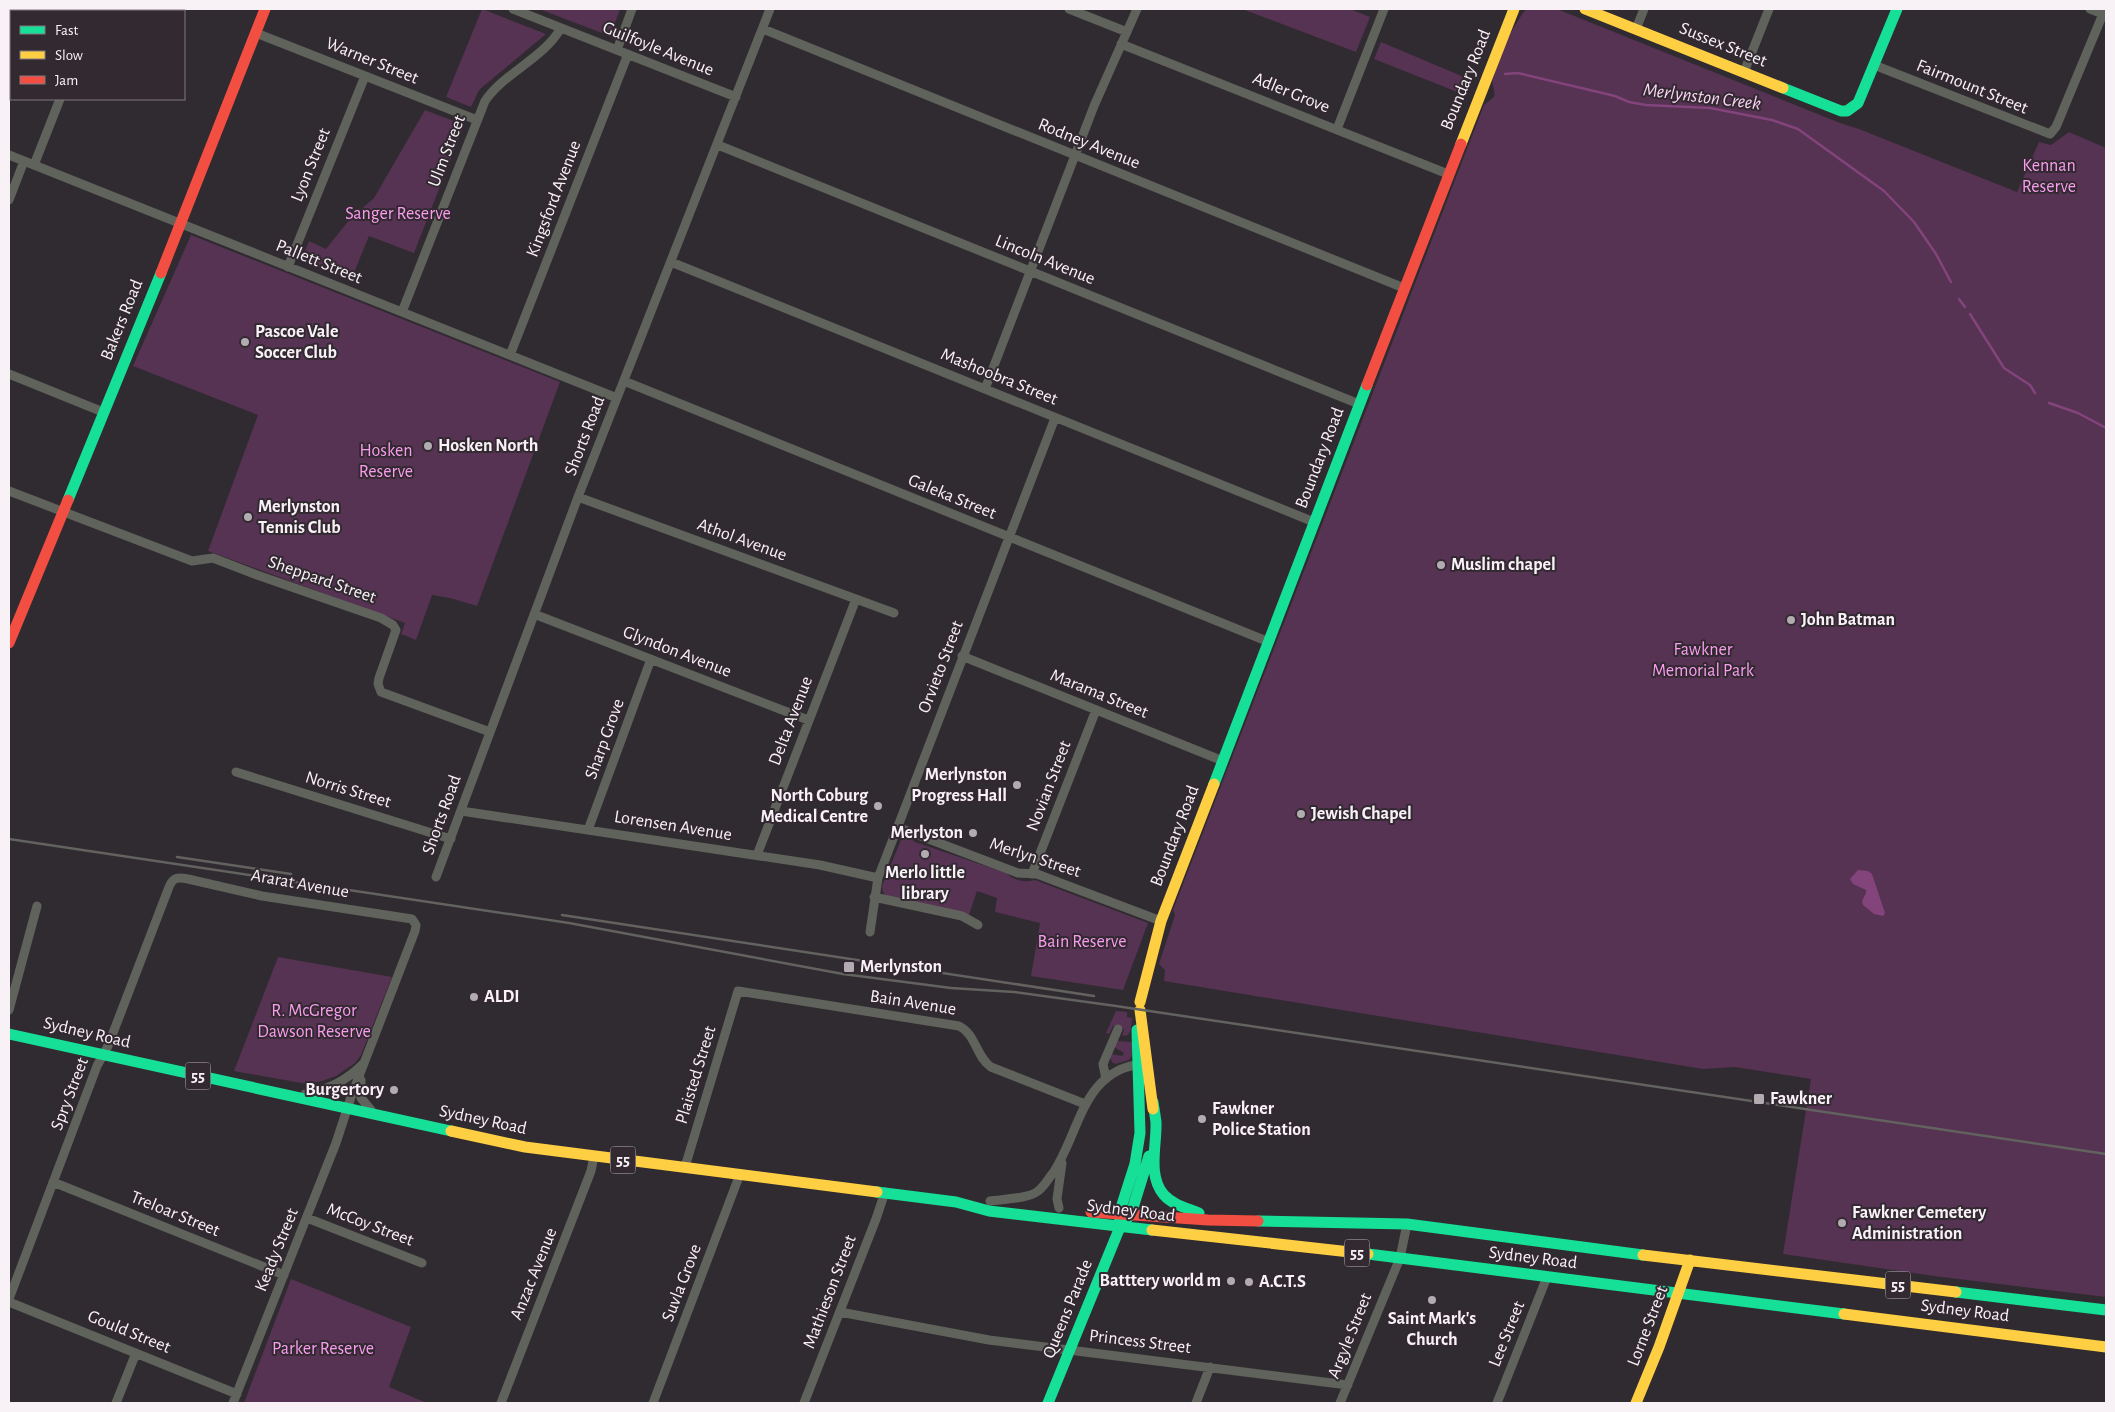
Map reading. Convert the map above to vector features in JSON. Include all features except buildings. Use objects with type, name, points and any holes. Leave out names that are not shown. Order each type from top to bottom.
[{"type":"main road","name":"Bakers Road","points":[[9,643],[14,620],[63,513],[265,9]]},
{"type":"main road","name":"Boundary Road","points":[[1120,1227],[1147,1167],[1154,1128],[1153,1102],[1143,1068],[1137,1026],[1140,1006],[1162,921],[1448,174],[1514,9]]},
{"type":"main road","name":"Sussex Street","points":[[1585,9],[1836,110],[1848,111],[1858,103],[1874,65]]},
{"type":"main road","points":[[1874,65],[1897,9]]},
{"type":"main road","name":"Sydney Road","points":[[9,1034],[525,1147],[885,1192],[956,1202],[989,1210],[1120,1227],[1400,1258],[2106,1347]]},
{"type":"main road","name":"Boundary Road","points":[[1125,1214],[1138,1149],[1143,1068]]},
{"type":"main road","points":[[1153,1102],[1157,1118],[1154,1171],[1158,1188],[1167,1200],[1176,1206],[1224,1221]]},
{"type":"main road","name":"Sydney Road","points":[[956,1202],[990,1200],[1058,1208],[1224,1221],[1407,1224],[2106,1310]]},
{"type":"main road","name":"Queens Parade","points":[[1048,1403],[1120,1227]]},
{"type":"main road","name":"Lorne Street","points":[[1636,1403],[1690,1260]]},
{"type":"street","name":"Guilfoyle Avenue","points":[[512,9],[736,98]]},
{"type":"street","points":[[617,50],[632,9]]},
{"type":"street","name":"Shorts Road","points":[[436,877],[578,497],[770,9]]},
{"type":"street","points":[[1069,9],[1127,32]]},
{"type":"street","points":[[985,389],[1075,155],[1137,9]]},
{"type":"street","points":[[1337,129],[1384,9]]},
{"type":"street","points":[[1636,29],[1644,9]]},
{"type":"street","points":[[1744,72],[1769,9]]},
{"type":"street","points":[[2090,9],[2104,11]]},
{"type":"street","name":"Fairmount Street","points":[[1874,65],[2050,134],[2056,128],[2104,11]]},
{"type":"street","name":"Ulm Street","points":[[402,312],[477,120],[489,95],[549,45],[561,28]]},
{"type":"street","name":"Rodney Avenue","points":[[762,29],[1404,288]]},
{"type":"street","name":"Warner Street","points":[[256,33],[477,120]]},
{"type":"street","name":"Adler Grove","points":[[1121,44],[1448,174]]},
{"type":"street","name":"Kingsford Avenue","points":[[510,355],[628,54]]},
{"type":"street","name":"Lyon Street","points":[[288,267],[365,76]]},
{"type":"street","points":[[34,165],[60,100]]},
{"type":"street","name":"Lincoln Avenue","points":[[718,144],[1360,404]]},
{"type":"street","name":"Pallett Street","points":[[9,155],[617,398]]},
{"type":"street","points":[[9,200],[24,161]]},
{"type":"street","name":"Mashoobra Street","points":[[671,262],[1314,522]]},
{"type":"street","points":[[9,374],[103,412]]},
{"type":"street","name":"Galeka Street","points":[[624,381],[1269,642]]},
{"type":"street","name":"Orvieto Street","points":[[870,932],[878,878],[1055,418]]},
{"type":"street","points":[[9,491],[63,513]]},
{"type":"street","name":"Athol Avenue","points":[[578,497],[894,613]]},
{"type":"street","name":"Sheppard Street","points":[[63,513],[192,561],[213,558],[381,618],[393,625],[396,630],[379,678],[378,684],[381,692],[490,732]]},
{"type":"street","name":"Delta Avenue","points":[[757,855],[856,599]]},
{"type":"street","name":"Glyndon Avenue","points":[[534,614],[808,720]]},
{"type":"street","name":"Marama Street","points":[[962,656],[1222,761]]},
{"type":"street","name":"Sharp Grove","points":[[588,830],[651,658]]},
{"type":"street","name":"Novian Street","points":[[1032,874],[1096,710]]},
{"type":"street","name":"Norris Street","points":[[236,772],[450,839]]},
{"type":"street","name":"Lorensen Avenue","points":[[461,811],[820,865],[878,878]]},
{"type":"street","name":"Merlyn Street","points":[[897,827],[1018,873],[1032,874],[1054,880],[1162,921]]},
{"type":"street","name":"Ararat Avenue","points":[[178,877],[262,896],[409,918],[415,922],[415,931],[363,1066]]},
{"type":"street","name":"Spry Street","points":[[9,1300],[53,1182],[171,882],[178,877]]},
{"type":"street","points":[[874,897],[962,916],[978,925]]},
{"type":"street","points":[[9,1010],[37,906]]},
{"type":"street","name":"Bain Avenue","points":[[738,992],[959,1026],[967,1032],[987,1064],[1085,1104]]},
{"type":"street","name":"Plaisted Street","points":[[685,1167],[738,992]]},
{"type":"street","points":[[1106,1079],[1102,1066],[1118,1029]]},
{"type":"street","points":[[1106,1056],[1115,1073]]},
{"type":"street","points":[[292,1097],[329,1088],[352,1075],[363,1066]]},
{"type":"street","points":[[348,1109],[363,1066]]},
{"type":"street","points":[[363,1066],[360,1088],[361,1098],[364,1104],[377,1115]]},
{"type":"street","points":[[1058,1208],[1057,1199],[1063,1158],[1085,1104],[1096,1087],[1115,1073],[1143,1068]]},
{"type":"street","name":"Keady Street","points":[[233,1403],[307,1218],[348,1109]]},
{"type":"street","name":"Anzac Avenue","points":[[500,1403],[588,1179],[594,1156]]},
{"type":"street","points":[[990,1200],[1027,1196],[1038,1192],[1063,1158]]},
{"type":"street","name":"Suvla Grove","points":[[653,1403],[740,1174]]},
{"type":"street","name":"Treloar Street","points":[[53,1182],[284,1276]]},
{"type":"street","name":"Mathieson Street","points":[[804,1403],[885,1192]]},
{"type":"street","name":"McCoy Street","points":[[307,1218],[422,1263]]},
{"type":"street","name":"Argyle Street","points":[[1340,1403],[1400,1258],[1407,1224]]},
{"type":"street","name":"Lee Street","points":[[1497,1403],[1547,1277]]},
{"type":"street","name":"Gould Street","points":[[9,1300],[237,1394]]},
{"type":"street","name":"Princess Street","points":[[840,1312],[989,1340],[1348,1385]]},
{"type":"street","points":[[116,1403],[136,1353]]},
{"type":"street","points":[[1196,1403],[1210,1367]]},
{"type":"green space","points":[[482,9],[546,34],[479,90],[471,107],[446,97]]},
{"type":"green space","points":[[539,9],[620,9],[610,36]]},
{"type":"green space","points":[[1242,9],[1350,9],[1370,17],[1356,52]]},
{"type":"green space","name":"Fawkner Memorial Park","points":[[1526,9],[1557,9],[2017,192],[2039,142],[2051,145],[2069,132],[2106,148],[2106,1297],[1934,1276],[1783,1254],[1811,1079],[1735,1067],[1703,1069],[1164,981],[1165,970],[1159,964],[1175,915],[1173,910],[1484,105],[1494,97],[1493,81],[1502,52],[1515,25]]},
{"type":"green space","points":[[1381,42],[1471,80],[1465,95],[1374,59]]},
{"type":"green space","name":"Sanger Reserve","points":[[425,110],[464,125],[414,253],[369,236],[351,280],[301,261],[309,241],[326,249],[350,219],[374,198]]},
{"type":"green space","name":"Hosken Reserve","points":[[191,235],[560,382],[477,606],[432,595],[416,640],[401,634],[405,623],[208,551],[258,415],[133,366]]},
{"type":"green space","name":"Bain Reserve","points":[[907,835],[915,842],[1006,873],[1016,880],[1035,880],[1148,923],[1123,990],[1031,976],[1040,923],[995,912],[997,898],[977,891],[969,915],[886,896],[882,886],[901,840]]},
{"type":"green space","name":"R. McGregor Dawson Reserve","points":[[278,957],[392,977],[361,1055],[355,1063],[336,1076],[307,1084],[234,1071]]},
{"type":"green space","points":[[1116,1011],[1127,1012],[1127,1017],[1132,1018],[1131,1029],[1128,1035],[1122,1036],[1124,1029],[1118,1025],[1113,1026],[1109,1034],[1106,1033]]},
{"type":"green space","points":[[1117,1041],[1132,1042],[1132,1056],[1129,1060],[1115,1064],[1110,1057],[1111,1054],[1122,1056],[1124,1053],[1114,1047]]},
{"type":"green space","name":"Parker Reserve","points":[[291,1279],[411,1327],[389,1387],[427,1403],[244,1403]]},
{"type":"shaded area","points":[[1858,870],[1868,871],[1872,874],[1885,913],[1883,916],[1874,914],[1863,905],[1862,901],[1866,890],[1853,884],[1850,879]]},
{"type":"waterway","name":"Merlynston Creek","points":[[1505,74],[1518,73],[1615,96],[1629,102],[1646,105],[1710,108],[1772,120],[1798,129],[1884,191],[1914,222],[1936,254],[1951,282]]},
{"type":"waterway","name":"Merlynston Creek","points":[[1959,299],[1965,307]]},
{"type":"waterway","name":"Merlynston Creek","points":[[1970,314],[2004,368],[2030,385],[2035,393]]},
{"type":"waterway","name":"Merlynston Creek","points":[[2049,403],[2078,413],[2106,428]]},
{"type":"railway","points":[[9,839],[569,923],[843,974],[951,988],[1014,992],[1116,1006],[2106,1154]]},
{"type":"railway","points":[[177,857],[291,874]]},
{"type":"railway","points":[[562,915],[1094,996]]},
{"type":"traffic: fast","points":[[1783,88],[1841,111],[1847,111],[1858,103],[1897,9]]},
{"type":"traffic: fast","points":[[68,500],[161,273]]},
{"type":"traffic: fast","points":[[1214,784],[1367,385]]},
{"type":"traffic: fast","points":[[1120,1222],[1119,1214],[1135,1164],[1140,1133],[1137,1030]]},
{"type":"traffic: fast","points":[[9,1034],[451,1131]]},
{"type":"traffic: fast","points":[[1153,1102],[1156,1122],[1154,1169],[1159,1187],[1164,1195],[1172,1201],[1199,1213]]},
{"type":"traffic: fast","points":[[1048,1403],[1120,1227],[1131,1214],[1149,1156]]},
{"type":"traffic: fast","points":[[877,1192],[956,1202],[989,1211],[1152,1230]]},
{"type":"traffic: fast","points":[[1258,1221],[1407,1224],[1643,1255]]},
{"type":"traffic: fast","points":[[1368,1254],[1844,1314]]},
{"type":"traffic: fast","points":[[1956,1292],[2106,1310]]},
{"type":"traffic: slow","points":[[1461,144],[1514,9]]},
{"type":"traffic: slow","points":[[1585,9],[1783,88]]},
{"type":"traffic: slow","points":[[1140,1002],[1161,921],[1214,784]]},
{"type":"traffic: slow","points":[[1140,1010],[1153,1109]]},
{"type":"traffic: slow","points":[[451,1131],[525,1147],[877,1192]]},
{"type":"traffic: slow","points":[[1152,1230],[1368,1254]]},
{"type":"traffic: slow","points":[[1643,1255],[1956,1292]]},
{"type":"traffic: slow","points":[[1636,1403],[1659,1347],[1690,1260]]},
{"type":"traffic: slow","points":[[1844,1314],[2106,1347]]},
{"type":"traffic: jam","points":[[161,273],[265,9]]},
{"type":"traffic: jam","points":[[1367,385],[1461,144]]},
{"type":"traffic: jam","points":[[9,643],[68,500]]},
{"type":"traffic: jam","points":[[1091,1212],[1208,1220],[1258,1221]]},
{"type":"place","name":"Pascoe Vale Soccer Club","points":[[245,342]]},
{"type":"place","name":"Hosken North","points":[[428,446]]},
{"type":"place","name":"Merlynston Tennis Club","points":[[248,517]]},
{"type":"place","name":"Muslim chapel","points":[[1441,565]]},
{"type":"place","name":"John Batman","points":[[1791,620]]},
{"type":"place","name":"Merlynston Progress Hall","points":[[1017,785]]},
{"type":"place","name":"North Coburg Medical Centre","points":[[878,806]]},
{"type":"place","name":"Jewish Chapel","points":[[1301,814]]},
{"type":"place","name":"Merlyston","points":[[973,833]]},
{"type":"place","name":"Merlo little library","points":[[925,854]]},
{"type":"place","name":"Merlynston","points":[[849,967]]},
{"type":"place","name":"ALDI","points":[[474,997]]},
{"type":"place","name":"Burgertory","points":[[394,1090]]},
{"type":"place","name":"Fawkner","points":[[1759,1099]]},
{"type":"place","name":"Fawkner Police Station","points":[[1202,1119]]},
{"type":"place","name":"Fawkner Cemetery Administration","points":[[1842,1223]]},
{"type":"place","name":"Batttery world m","points":[[1231,1281]]},
{"type":"place","name":"A.C.T.S","points":[[1249,1282]]},
{"type":"place","name":"Saint Mark's Church","points":[[1432,1300]]},
{"type":"park label","name":"Kennan Reserve","points":[[2049,176]]}]
